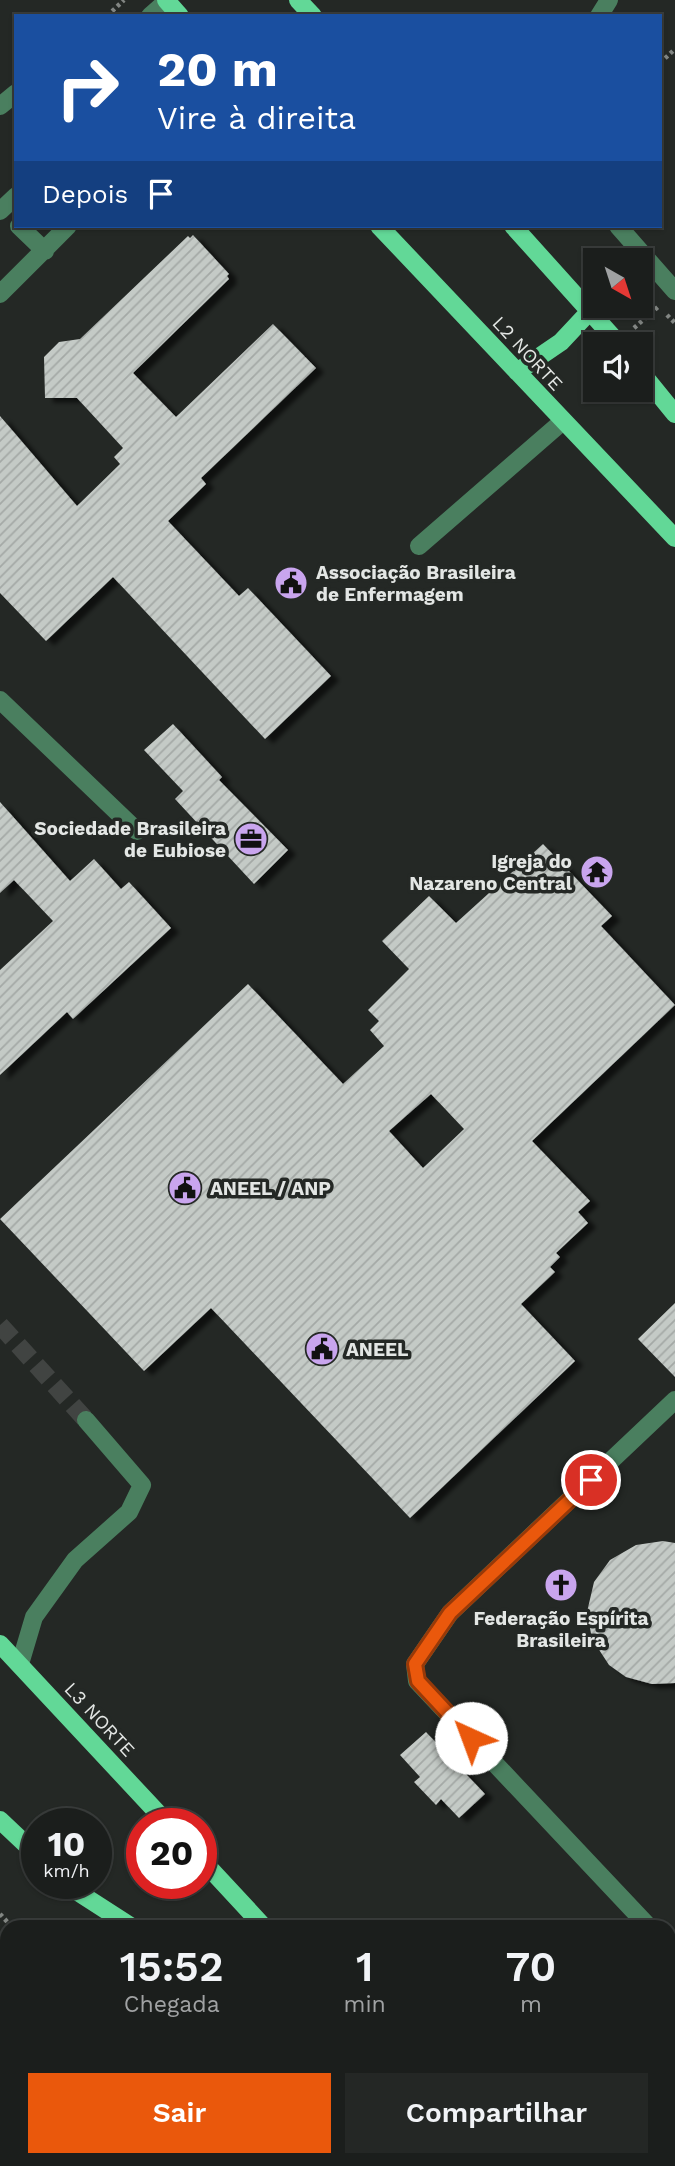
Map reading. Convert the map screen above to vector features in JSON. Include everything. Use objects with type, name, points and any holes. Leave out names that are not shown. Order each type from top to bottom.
[{"type":"main road","points":[[167,0],[178,14]]},
{"type":"main road","points":[[298,0],[311,14]]},
{"type":"main road","name":"L2 NORTE","points":[[381,228],[675,538]]},
{"type":"main road","points":[[515,228],[583,303]]},
{"type":"main road","points":[[517,372],[561,342],[583,318]]},
{"type":"main road","points":[[596,318],[609,332]]},
{"type":"main road","points":[[653,387],[675,414]]},
{"type":"main road","name":"L3 NORTE","points":[[0,1644],[153,1808]]},
{"type":"main road","points":[[0,1820],[21,1839]]},
{"type":"main road","points":[[217,1876],[258,1920]]},
{"type":"main road","points":[[82,1899],[101,1920]]},
{"type":"main road","points":[[90,1899],[121,1920]]},
{"type":"street","points":[[152,14],[167,0]]},
{"type":"street","points":[[0,106],[14,95]]},
{"type":"street","points":[[22,228],[45,251]]},
{"type":"street","points":[[0,294],[66,228]]},
{"type":"street","points":[[620,228],[675,291]]},
{"type":"street","points":[[419,546],[563,421]]},
{"type":"street","points":[[0,700],[137,831]]},
{"type":"street","points":[[642,1920],[418,1681],[415,1664],[450,1613],[675,1400]]},
{"type":"street","points":[[20,1664],[34,1617],[75,1560],[129,1512],[142,1485],[86,1420]]},
{"type":"path","points":[[109,14],[124,0]]},
{"type":"path","points":[[662,61],[675,48]]},
{"type":"path","points":[[631,332],[675,291]]},
{"type":"building","points":[[193,235],[229,274],[229,279],[133,373],[176,417],[273,324],[316,368],[201,478],[206,484],[168,521],[239,596],[248,588],[331,676],[265,739],[113,577],[46,641],[0,593],[0,416],[77,506],[120,464],[114,457],[123,448],[77,398],[45,398],[44,357],[59,342],[80,339],[188,236],[190,238]]},
{"type":"building","points":[[173,724],[222,777],[219,780],[288,850],[254,884],[175,799],[183,791],[144,750]]},
{"type":"building","points":[[0,802],[70,881],[94,859],[121,889],[129,882],[171,928],[73,1019],[67,1012],[0,1075],[0,970],[53,921],[14,880],[0,893]]},
{"type":"building","points":[[543,844],[612,916],[601,926],[675,1005],[532,1141],[590,1201],[578,1212],[588,1223],[556,1253],[560,1257],[550,1267],[555,1272],[521,1304],[575,1361],[410,1518],[211,1308],[144,1371],[0,1219],[248,984],[343,1084],[384,1046],[370,1030],[379,1021],[368,1010],[409,969],[382,941],[429,896],[456,923]],"holes":[[[431,1094],[464,1129],[423,1168],[389,1131]]]},
{"type":"building","points":[[675,1303],[675,1377],[638,1339]]},
{"type":"building","points":[[663,1541],[675,1543],[675,1683],[652,1684],[626,1677],[609,1665],[592,1639],[587,1612],[594,1582],[610,1560],[636,1545]]},
{"type":"building","points":[[426,1732],[485,1794],[459,1818],[441,1799],[436,1805],[414,1782],[420,1777],[400,1755]]},
{"type":"tunnel","points":[[0,1325],[86,1420]]},
{"type":"place","name":"Associação Brasileira de Enfermagem","points":[[291,583]]},
{"type":"place","name":"Sociedade Brasileira de Eubiose","points":[[251,839]]},
{"type":"place","name":"Igreja do Nazareno Central","points":[[597,872]]},
{"type":"place","name":"ANEEL / ANP","points":[[185,1188]]},
{"type":"place","name":"ANEEL","points":[[322,1349]]},
{"type":"place","name":"Federação Espírita Brasileira","points":[[561,1585]]},
{"type":"route","points":[[471,1738],[418,1681],[415,1664],[424,1647],[450,1613],[591,1480]]}]
